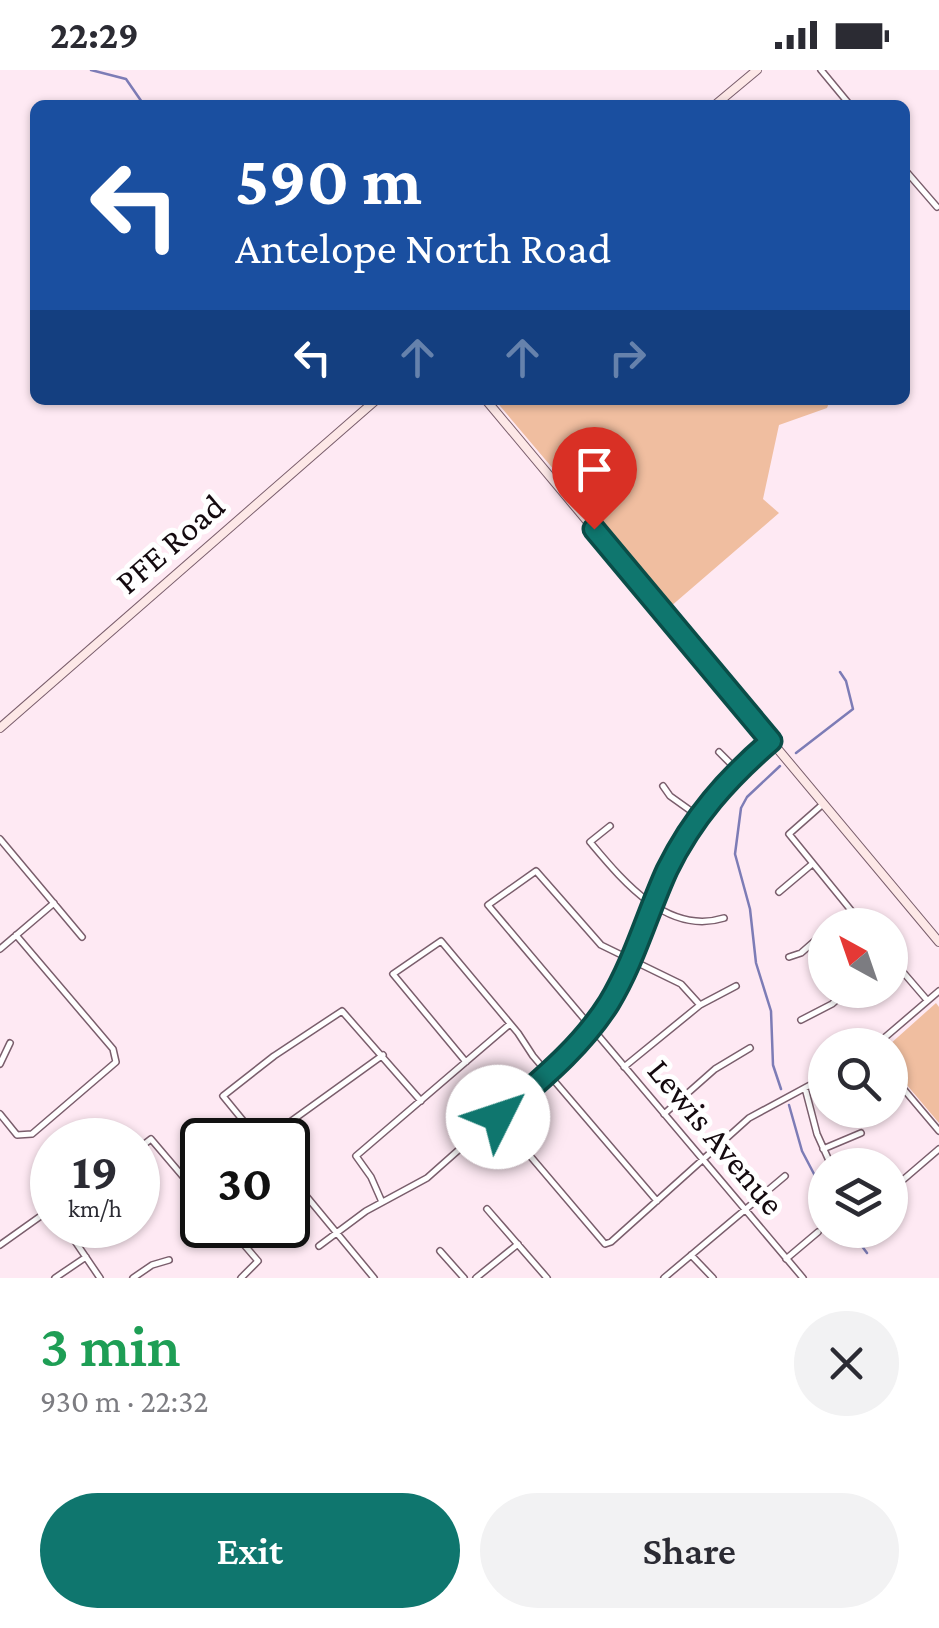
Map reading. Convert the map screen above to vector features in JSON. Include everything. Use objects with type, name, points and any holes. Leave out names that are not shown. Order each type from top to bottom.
[{"type":"main road","points":[[722,100],[756,70]]},
{"type":"main road","name":"PFE Road","points":[[0,728],[370,405]]},
{"type":"main road","points":[[490,405],[939,942]]},
{"type":"street","points":[[820,70],[846,100]]},
{"type":"street","points":[[910,176],[938,208]]},
{"type":"street","points":[[319,1246],[382,1202],[427,1178],[548,1073],[591,1028],[610,1001],[671,863],[698,816],[736,770],[771,741]]},
{"type":"street","points":[[719,752],[736,770]]},
{"type":"street","points":[[663,786],[670,796],[698,816]]},
{"type":"street","points":[[823,804],[789,834],[849,908]]},
{"type":"street","points":[[610,826],[590,842],[626,884],[653,905],[696,922],[724,918]]},
{"type":"street","points":[[0,839],[82,937]]},
{"type":"street","points":[[778,892],[811,864]]},
{"type":"street","name":"Lewis Avenue","points":[[630,960],[594,939],[536,872],[488,905],[803,1278]]},
{"type":"street","points":[[0,949],[54,903]]},
{"type":"street","points":[[0,1114],[17,1135],[32,1134],[116,1062],[113,1049],[16,935]]},
{"type":"street","points":[[466,1062],[392,974],[442,941],[657,1201]]},
{"type":"street","points":[[790,957],[808,946]]},
{"type":"street","points":[[630,960],[680,984],[700,1004]]},
{"type":"street","points":[[908,977],[928,1000]]},
{"type":"street","points":[[624,1066],[700,1004],[736,986]]},
{"type":"street","points":[[896,1028],[939,991]]},
{"type":"street","points":[[801,1020],[824,1008]]},
{"type":"street","points":[[241,1118],[223,1096],[342,1011],[422,1100]]},
{"type":"street","points":[[382,1202],[356,1156],[510,1024]]},
{"type":"street","points":[[0,1064],[10,1043]]},
{"type":"street","points":[[664,1114],[715,1069],[750,1048]]},
{"type":"street","points":[[293,1118],[383,1054]]},
{"type":"street","points":[[498,1117],[605,1244],[759,1111],[808,1086]]},
{"type":"street","points":[[805,1088],[823,1148]]},
{"type":"street","points":[[908,1094],[939,1131]]},
{"type":"street","points":[[825,1148],[861,1133]]},
{"type":"street","points":[[160,1149],[180,1173]]},
{"type":"street","points":[[908,1176],[939,1149]]},
{"type":"street","points":[[664,1278],[785,1176]]},
{"type":"street","points":[[310,1200],[374,1278]]},
{"type":"street","points":[[488,1209],[547,1278]]},
{"type":"street","points":[[0,1245],[30,1224]]},
{"type":"street","points":[[786,1259],[808,1240]]},
{"type":"street","points":[[476,1278],[518,1244]]},
{"type":"street","points":[[80,1248],[100,1278]]},
{"type":"street","points":[[242,1278],[258,1261],[247,1248]]},
{"type":"street","points":[[440,1251],[464,1278]]},
{"type":"street","points":[[692,1254],[713,1278]]},
{"type":"street","points":[[55,1278],[86,1257]]},
{"type":"street","points":[[133,1278],[170,1260]]},
{"type":"shaded area","points":[[499,405],[828,405],[779,425],[763,499],[779,513],[670,607]]},
{"type":"shaded area","points":[[936,1003],[939,1123],[908,1086],[908,1028]]},
{"type":"waterway","points":[[91,70],[126,79],[141,100]]},
{"type":"waterway","points":[[796,753],[853,709],[840,672]]},
{"type":"waterway","points":[[780,766],[747,797],[741,808],[735,854],[750,909],[756,963],[771,1011],[773,1065],[781,1089]]},
{"type":"waterway","points":[[789,1105],[808,1162]]},
{"type":"waterway","points":[[863,1248],[867,1253]]},
{"type":"route","points":[[498,1117],[560,1062],[600,1016],[620,983],[666,873],[698,816],[736,770],[771,741],[594,529]]}]
